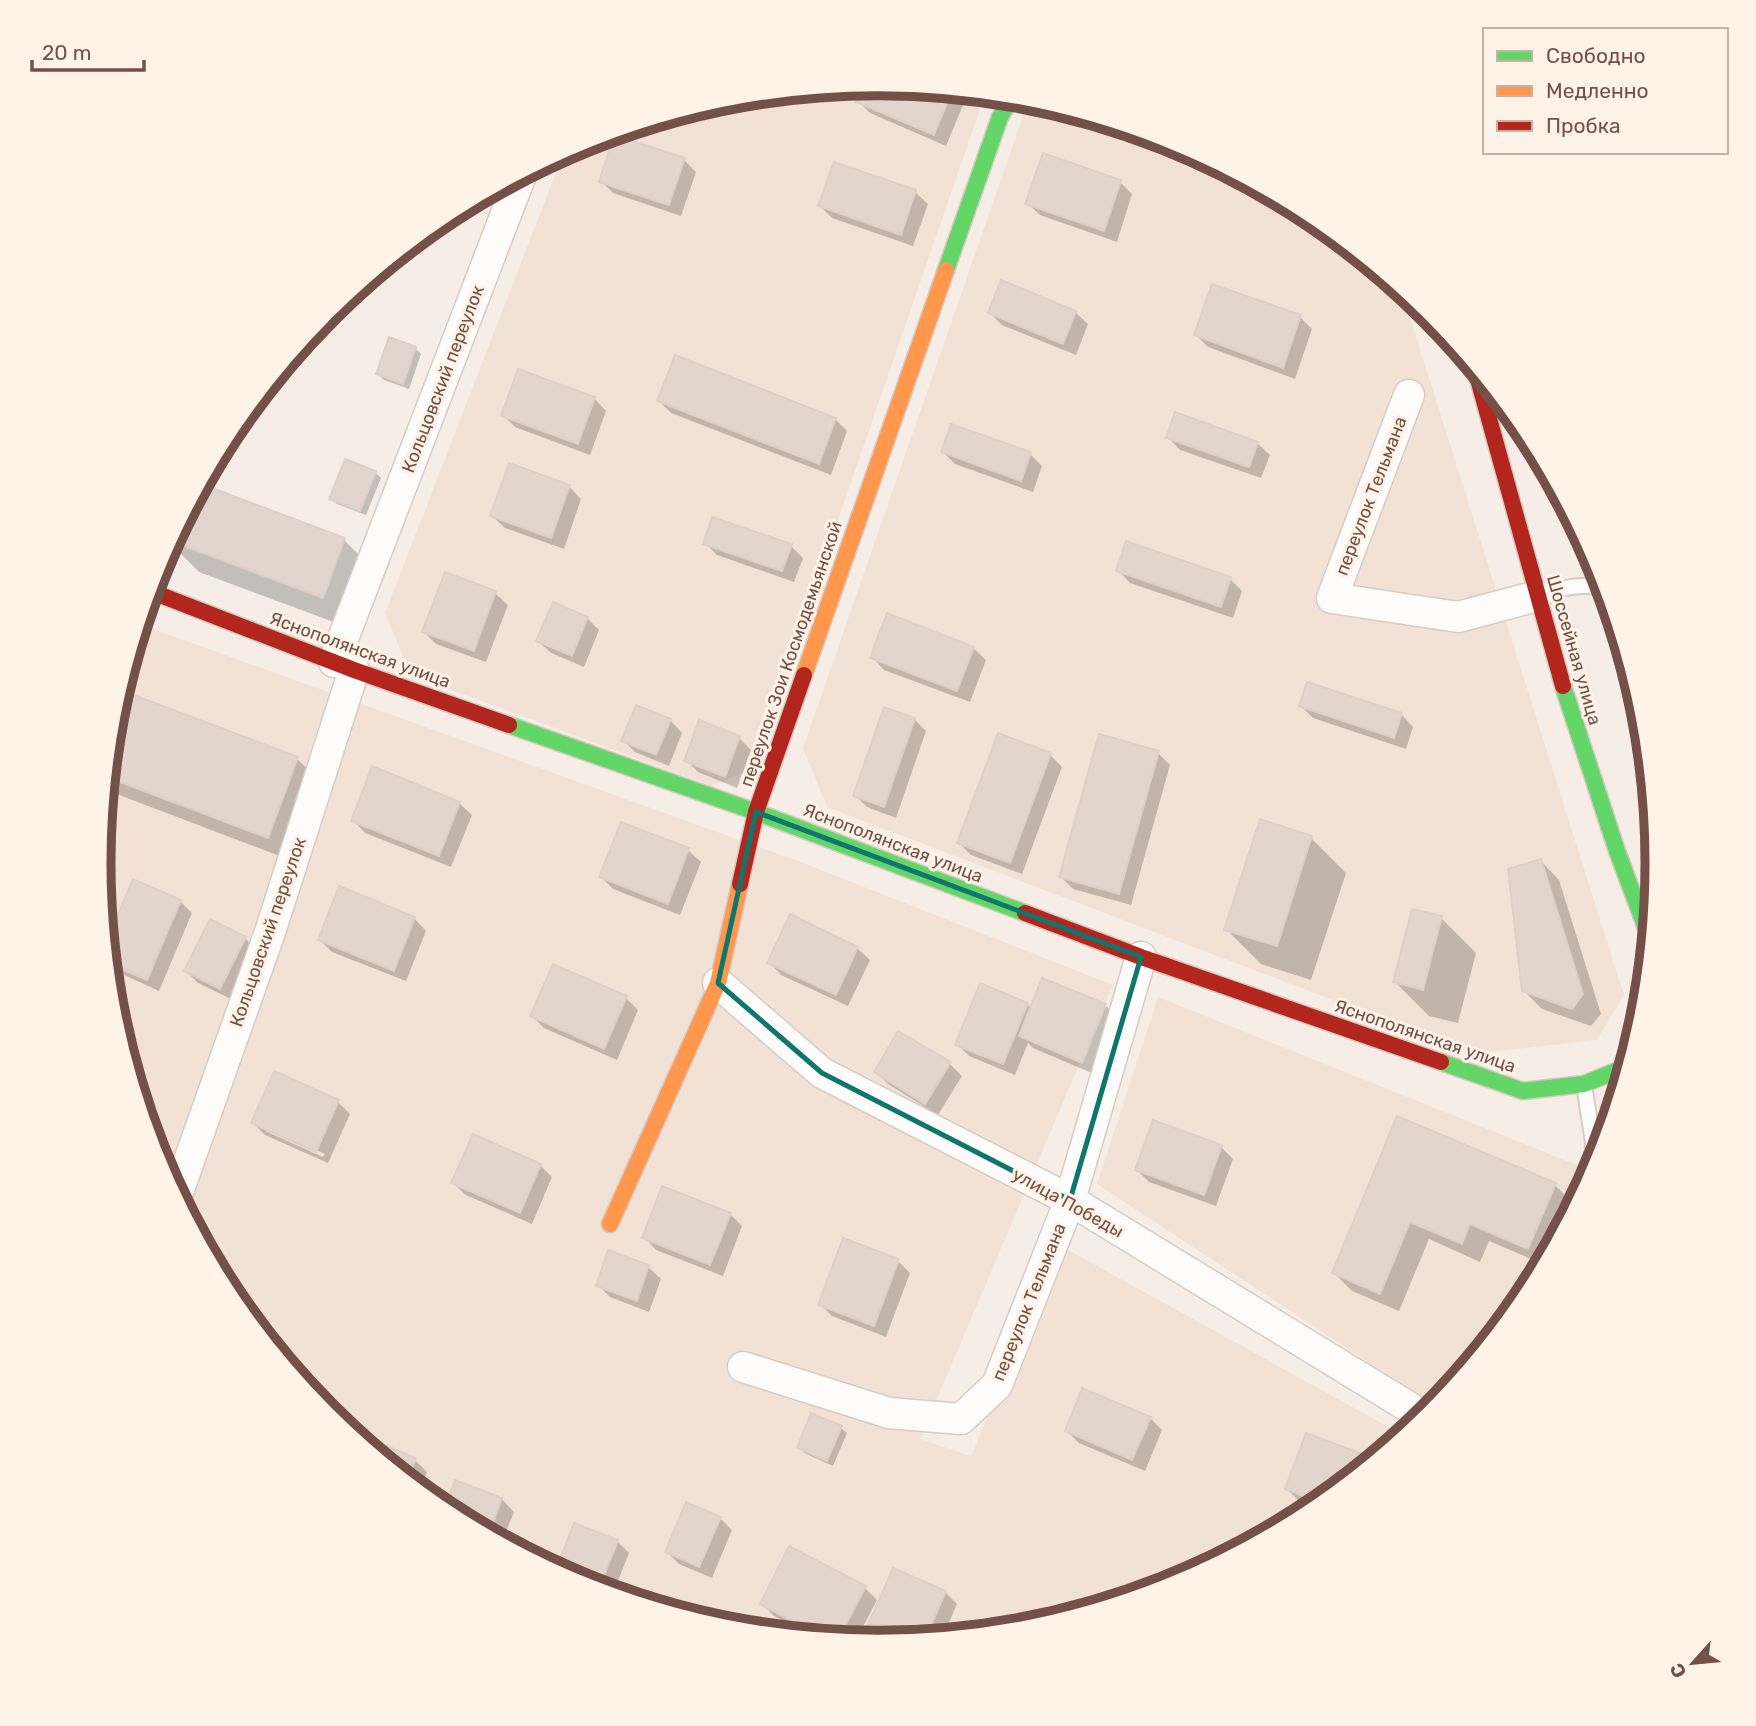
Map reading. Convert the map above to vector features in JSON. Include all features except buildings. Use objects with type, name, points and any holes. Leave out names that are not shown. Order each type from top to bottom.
[{"type":"street","name":"переулок Зои Космодемьянской","points":[[610,1224],[718,983],[756,812],[995,130],[1006,107]]},
{"type":"street","name":"Кольцовский переулок","points":[[181,1182],[270,932],[344,666],[517,187]]},
{"type":"street","name":"Шоссейная улица","points":[[1481,390],[1569,707],[1642,919]]},
{"type":"street","name":"переулок Тельмана","points":[[1409,394],[1332,598],[1458,617],[1537,596]]},
{"type":"street","name":"Яснополянская улица","points":[[160,595],[344,666],[756,812],[1141,957],[1523,1091],[1584,1084],[1616,1071]]},
{"type":"street","name":"переулок Тельмана","points":[[743,1367],[889,1413],[961,1419],[997,1385],[1070,1200],[1141,957]]},
{"type":"street","name":"улица Победы","points":[[718,983],[822,1073],[1070,1200],[1415,1410]]},
{"type":"lane","points":[[1537,596],[1570,586],[1592,586]]},
{"type":"lane","points":[[1584,1084],[1593,1139]]},
{"type":"highlighted area","points":[[756,812],[1141,957],[1070,1200],[822,1073],[718,983]]},
{"type":"shaded area","points":[[878,96],[982,104],[752,769],[712,786],[411,675],[385,613],[558,167],[632,137],[680,122],[778,103]]},
{"type":"shaded area","points":[[1025,111],[1076,122],[1171,155],[1217,175],[1261,199],[1304,225],[1345,255],[1407,309],[1624,995],[1597,1040],[1474,1054],[827,807],[803,748]]},
{"type":"shaded area","points":[[149,627],[801,862],[1113,985],[920,1439],[971,1456],[1061,1246],[1394,1430],[1304,1501],[1217,1551],[1171,1571],[1076,1604],[1028,1615],[928,1628],[828,1628],[728,1615],[680,1604],[632,1589],[539,1551],[452,1501],[372,1439],[302,1369],[270,1330],[240,1289],[190,1202],[152,1109],[126,1013],[113,913],[111,863],[118,763],[126,713]]},
{"type":"shaded area","points":[[1158,997],[1581,1167],[1566,1202],[1516,1289],[1454,1369],[1425,1400],[1097,1184]]},
{"type":"traffic: fast","points":[[946,270],[1006,107]]},
{"type":"traffic: fast","points":[[1563,686],[1617,851],[1642,919]]},
{"type":"traffic: fast","points":[[509,725],[756,812],[1025,913]]},
{"type":"traffic: fast","points":[[1441,1062],[1523,1091],[1584,1084],[1616,1071]]},
{"type":"traffic: slow","points":[[804,675],[946,270]]},
{"type":"traffic: slow","points":[[610,1224],[718,983],[740,884]]},
{"type":"traffic: jam","points":[[1481,390],[1563,686]]},
{"type":"traffic: jam","points":[[160,595],[354,670],[509,725]]},
{"type":"traffic: jam","points":[[740,884],[756,812],[804,675]]},
{"type":"traffic: jam","points":[[1025,913],[1141,957],[1441,1062]]}]
